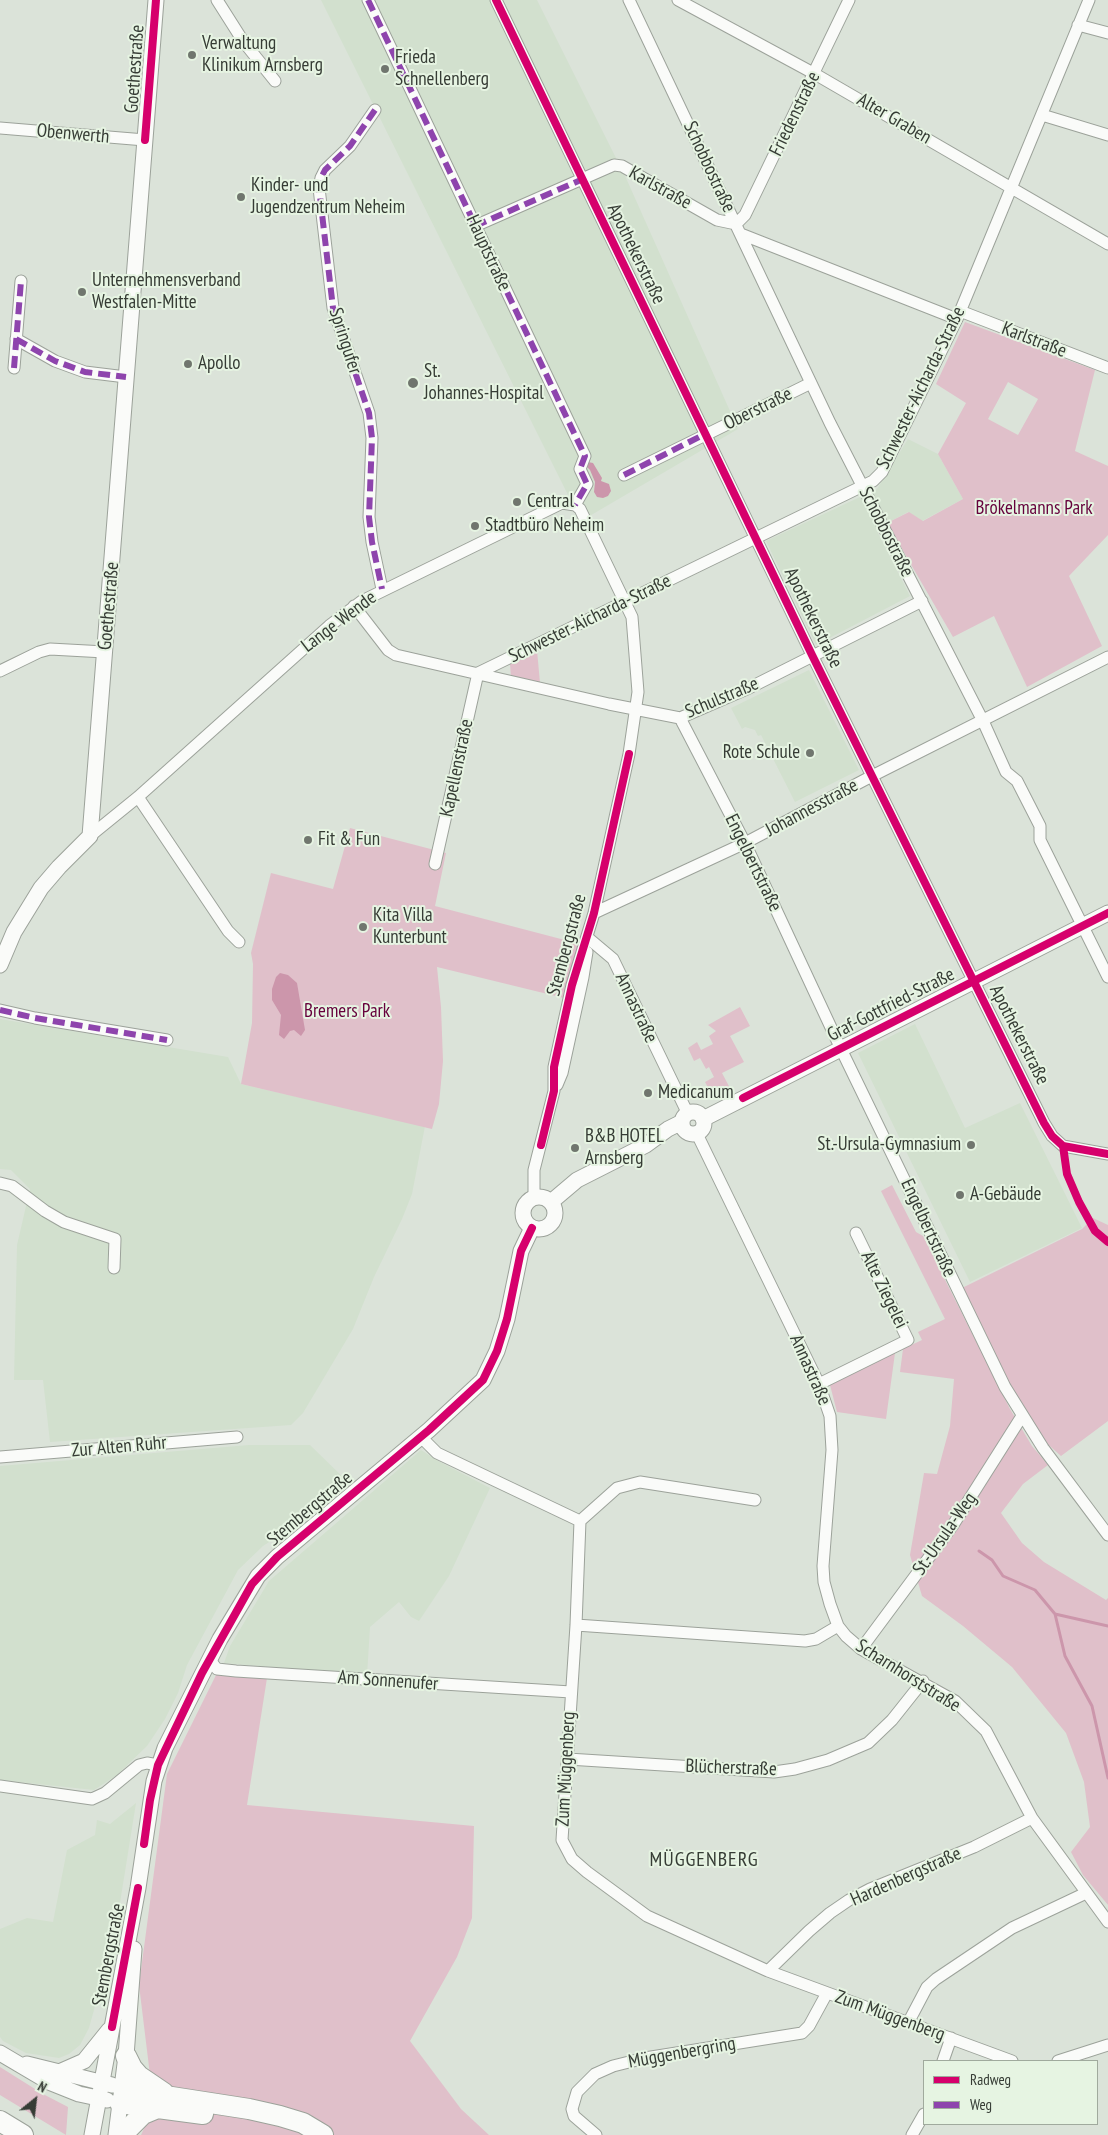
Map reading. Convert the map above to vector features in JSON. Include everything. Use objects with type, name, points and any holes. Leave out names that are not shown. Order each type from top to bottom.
[{"type":"highway","points":[[126,2056],[132,2068],[162,2103]]},
{"type":"highway","points":[[122,2096],[258,2120],[295,2129],[306,2135]]},
{"type":"highway","points":[[122,2135],[143,2114],[162,2103],[280,2116],[303,2123],[323,2135]]},
{"type":"highway","points":[[0,2120],[23,2135]]},
{"type":"street","name":"Goethestraße","points":[[90,836],[156,0]]},
{"type":"street","points":[[217,0],[243,41],[275,81]]},
{"type":"street","name":"Hauptstraße","points":[[368,0],[584,456],[580,469],[587,484],[575,505]]},
{"type":"street","name":"Apothekerstraße","points":[[496,0],[812,655],[1044,1123],[1052,1136],[1063,1146],[1108,1154]]},
{"type":"street","name":"Schobbostraße","points":[[629,0],[862,486],[983,721],[1006,772],[1017,781],[1040,826],[1040,840],[1108,977]]},
{"type":"street","name":"Alter Graben","points":[[678,0],[815,74],[1108,244]]},
{"type":"street","name":"Friedenstraße","points":[[738,229],[815,74],[849,0]]},
{"type":"street","name":"Schwester-Aicharda-Straße","points":[[478,673],[873,481],[882,472],[959,315],[1089,0]]},
{"type":"street","points":[[1078,25],[1108,33]]},
{"type":"street","name":"Springufer","points":[[375,110],[350,146],[325,170],[319,188],[333,308],[369,413],[372,438],[368,505],[372,542],[382,590]]},
{"type":"street","points":[[1042,115],[1108,136]]},
{"type":"street","name":"Obenwerth","points":[[0,128],[146,140]]},
{"type":"street","name":"Karlstraße","points":[[475,226],[611,166],[618,165],[717,220],[738,229],[959,315],[1108,368]]},
{"type":"street","points":[[14,368],[21,281]]},
{"type":"street","points":[[16,339],[55,361],[85,372],[126,377]]},
{"type":"street","name":"Oberstraße","points":[[624,475],[811,383]]},
{"type":"street","name":"Lange Wende","points":[[0,965],[14,932],[41,888],[59,867],[90,836],[138,797],[329,626],[354,606],[382,590],[562,503],[575,505]]},
{"type":"street","points":[[575,505],[580,509],[632,617],[638,692],[636,709]]},
{"type":"street","name":"Schulstraße","points":[[478,673],[581,698],[680,718],[749,688],[812,655],[922,602]]},
{"type":"street","points":[[354,606],[388,650],[396,655],[478,673]]},
{"type":"street","points":[[0,672],[46,650],[105,652]]},
{"type":"street","name":"Johannesstraße","points":[[594,913],[745,843],[872,776],[1108,657]]},
{"type":"street","name":"Kapellenstraße","points":[[435,864],[478,673]]},
{"type":"street","name":"Stembergstraße","points":[[534,1198],[532,1183],[554,1091],[555,1060],[581,950],[588,938],[594,913],[629,754],[636,709]]},
{"type":"street","name":"Engelbertstraße","points":[[680,718],[745,843],[841,1049],[1004,1387],[1022,1416],[1108,1535]]},
{"type":"street","points":[[138,797],[228,931],[239,942]]},
{"type":"street","name":"Graf-Gottfried-Straße","points":[[688,1125],[698,1114],[703,1119],[1108,913]]},
{"type":"street","name":"Annastraße","points":[[588,938],[613,959],[688,1125],[819,1384],[830,1416],[832,1450],[823,1566],[824,1582],[838,1626]]},
{"type":"street","points":[[0,1010],[35,1018],[168,1040]]},
{"type":"street","points":[[551,1202],[577,1180],[646,1145],[668,1129],[688,1125]]},
{"type":"street","points":[[0,1182],[12,1186],[45,1211],[64,1222],[115,1239],[114,1268]]},
{"type":"street","points":[[542,1197],[551,1202],[556,1214],[551,1225],[542,1229],[532,1228],[526,1222],[523,1214],[525,1205],[534,1198],[542,1197]]},
{"type":"street","name":"Stembergstraße","points":[[92,2135],[138,1888],[150,1800],[158,1765],[210,1659],[249,1589],[262,1571],[420,1437],[483,1380],[497,1351],[507,1319],[521,1251],[532,1228]]},
{"type":"street","name":"Alte Ziegelei","points":[[819,1384],[908,1340],[856,1232]]},
{"type":"street","name":"St.-Ursula-Weg","points":[[861,1648],[953,1525],[1022,1416]]},
{"type":"street","name":"Zur Alten Ruhr","points":[[0,1457],[237,1437]]},
{"type":"street","points":[[420,1437],[437,1453],[580,1520],[617,1488],[640,1482],[755,1500]]},
{"type":"street","name":"Zum Müggenberg","points":[[580,1520],[576,1625],[562,1840],[572,1859],[648,1916],[768,1971],[1009,2060]]},
{"type":"street","name":"Scharnhorststraße","points":[[576,1625],[806,1641],[816,1638],[838,1626],[846,1636],[861,1648],[923,1681],[955,1701],[986,1731],[1032,1818],[1108,1922]]},
{"type":"street","name":"Am Sonnenufer","points":[[210,1659],[217,1669],[236,1671],[571,1692]]},
{"type":"street","name":"Blücherstraße","points":[[568,1759],[774,1772],[795,1769],[828,1760],[868,1743],[892,1720],[923,1681]]},
{"type":"street","points":[[0,1786],[92,1799],[104,1793],[139,1765],[147,1763],[158,1765]]},
{"type":"street","name":"Hardenbergstraße","points":[[768,1971],[810,1930],[830,1913],[850,1900],[870,1889],[974,1846],[1032,1818]]},
{"type":"street","name":"Stembergstraße","points":[[116,2135],[126,2056],[138,1888]]},
{"type":"street","points":[[908,2023],[927,1988],[936,1979],[1012,1928],[1086,1893]]},
{"type":"street","name":"Müggenbergring","points":[[596,2135],[574,2116],[572,2109],[577,2092],[594,2074],[613,2066],[645,2058],[802,2033],[809,2026],[827,1993]]},
{"type":"street","points":[[59,2072],[84,2061],[112,2027]]},
{"type":"street","points":[[942,2060],[951,2038]]},
{"type":"street","points":[[1061,2060],[1108,2045]]},
{"type":"street","points":[[6,2057],[102,2082],[122,2096]]},
{"type":"street","points":[[6,2057],[49,2082],[79,2094],[99,2098],[122,2096]]},
{"type":"street","points":[[912,2135],[923,2116]]},
{"type":"shaded area","points":[[321,0],[537,0],[626,178],[738,429],[581,521]]},
{"type":"shaded area","points":[[908,439],[938,454],[963,499],[922,521],[908,512],[876,529],[910,596],[816,645],[766,541],[877,489]]},
{"type":"shaded area","points":[[588,462],[593,463],[602,478],[601,481],[609,484],[611,491],[608,496],[603,498],[597,497],[594,492],[595,482],[590,470],[586,466]]},
{"type":"shaded area","name":"Rote Schule","points":[[809,670],[859,770],[795,802],[761,735],[758,736],[755,730],[745,727],[742,729],[731,708]]},
{"type":"shaded area","points":[[280,973],[288,975],[297,983],[305,1030],[301,1036],[294,1030],[290,1031],[284,1039],[279,1035],[281,1015],[272,1000],[272,989],[276,977]]},
{"type":"shaded area","points":[[0,1019],[228,1057],[241,1084],[425,1126],[412,1194],[374,1277],[353,1329],[303,1413],[291,1425],[50,1442],[43,1380],[14,1380],[17,1245],[30,1189],[11,1170],[0,1169]]},
{"type":"shaded area","name":"St.-Ursula-Gymnasium","points":[[915,1024],[965,1128],[1020,1103],[1082,1228],[970,1282],[858,1053]]},
{"type":"shaded area","points":[[249,1445],[310,1445],[349,1483],[294,1526],[263,1546],[238,1570],[187,1665],[178,1693],[165,1719],[147,1746],[117,1775],[94,1790],[0,1780],[0,1466]]},
{"type":"shaded area","points":[[421,1450],[490,1488],[449,1576],[419,1621],[411,1617],[399,1602],[370,1627],[367,1675],[224,1663],[230,1646],[269,1581]]},
{"type":"shaded area","points":[[136,1803],[115,1934],[89,2028],[80,2045],[69,2054],[59,2058],[26,2053],[3,2041],[0,2037],[0,1929],[27,1918],[53,1922],[67,1850],[95,1835],[97,1820],[110,1824]]},
{"type":"green space","name":"Brökelmanns Park","points":[[965,322],[1095,370],[1075,451],[1108,466],[1108,535],[1069,576],[1102,646],[1027,687],[994,616],[953,637],[887,523],[909,512],[923,521],[963,499],[938,454],[966,403],[936,384]],"holes":[[[1008,382],[1038,399],[1018,435],[988,419]]]},
{"type":"green space","points":[[537,650],[540,683],[511,677],[510,664]]},
{"type":"green space","name":"Bremers Park","points":[[350,828],[446,853],[435,906],[580,944],[568,999],[437,967],[443,1061],[439,1104],[432,1129],[241,1084],[252,1023],[253,964],[251,953],[271,873],[333,889]]},
{"type":"green space","points":[[740,1007],[750,1026],[730,1036],[744,1062],[722,1073],[731,1090],[714,1099],[705,1082],[714,1077],[709,1067],[706,1069],[700,1058],[694,1061],[688,1048],[697,1042],[701,1050],[713,1044],[709,1036],[716,1031],[708,1025]]},
{"type":"green space","points":[[892,1185],[916,1232],[923,1236],[1010,1409],[1032,1446],[1048,1465],[1023,1484],[1001,1513],[1022,1543],[1044,1562],[1106,1600],[1108,1598],[1108,1905],[1083,1875],[1071,1852],[1090,1827],[1084,1782],[1066,1733],[1012,1667],[963,1626],[922,1596],[910,1555],[924,1473],[937,1474],[950,1426],[954,1379],[900,1372],[903,1349],[922,1340],[918,1332],[945,1319],[881,1191]]},
{"type":"green space","points":[[1093,1218],[1108,1225],[1108,1421],[1061,1456],[1042,1439],[1015,1398],[962,1288],[1082,1229]]},
{"type":"green space","points":[[895,1353],[886,1419],[837,1412],[830,1385]]},
{"type":"green space","points":[[218,1671],[267,1678],[247,1805],[474,1826],[472,1918],[457,1957],[410,2041],[461,2109],[489,2135],[141,2135],[148,2120],[150,2075],[139,1985],[167,1774]]},
{"type":"green space","points":[[0,2067],[68,2107],[66,2135],[0,2095]]},
{"type":"waterway","points":[[979,1551],[992,1560],[1003,1576],[1035,1590],[1055,1614],[1065,1656],[1092,1706],[1108,1778]]},
{"type":"waterway","points":[[1055,1614],[1108,1626]]},
{"type":"marked path","points":[[368,0],[585,456],[580,469],[587,484],[575,505]]},
{"type":"marked path","points":[[375,110],[350,146],[325,170],[319,188],[333,308],[369,413],[372,438],[369,517],[382,589]]},
{"type":"marked path","points":[[475,226],[583,179]]},
{"type":"marked path","points":[[14,368],[21,281]]},
{"type":"marked path","points":[[16,339],[55,361],[85,372],[126,377]]},
{"type":"marked path","points":[[624,475],[705,434]]},
{"type":"marked path","points":[[0,1010],[35,1018],[167,1040]]},
{"type":"cycle path","points":[[145,140],[156,0]]},
{"type":"cycle path","points":[[496,0],[812,655],[1044,1123],[1052,1136],[1063,1146],[1108,1154]]},
{"type":"cycle path","points":[[541,1145],[554,1091],[554,1067],[572,985],[594,913],[629,754]]},
{"type":"cycle path","points":[[743,1098],[1108,913]]},
{"type":"cycle path","points":[[1063,1146],[1067,1174],[1079,1202],[1095,1231],[1108,1242]]},
{"type":"cycle path","points":[[144,1844],[150,1800],[158,1765],[202,1673],[252,1584],[277,1557],[429,1430],[483,1380],[497,1351],[507,1319],[521,1251],[532,1228]]},
{"type":"cycle path","points":[[112,2027],[138,1888]]},
{"type":"place","name":"Verwaltung Klinikum Arnsberg","points":[[192,55]]},
{"type":"place","name":"Frieda Schnellenberg","points":[[385,69]]},
{"type":"place","name":"Kinder- und Jugendzentrum Neheim","points":[[241,197]]},
{"type":"place","name":"Unternehmensverband Westfalen-Mitte","points":[[82,292]]},
{"type":"place","name":"Apollo","points":[[188,364]]},
{"type":"place","name":"St. Johannes-Hospital","points":[[413,383]]},
{"type":"place","name":"Central","points":[[517,502]]},
{"type":"place","name":"Stadtbüro Neheim","points":[[475,526]]},
{"type":"place","name":"Rote Schule","points":[[810,753]]},
{"type":"place","name":"Fit & Fun","points":[[308,840]]},
{"type":"place","name":"Kita Villa Kunterbunt","points":[[363,927]]},
{"type":"place","name":"Medicanum","points":[[648,1093]]},
{"type":"place","name":"St.-Ursula-Gymnasium","points":[[971,1145]]},
{"type":"place","name":"B&B HOTEL Arnsberg","points":[[575,1148]]},
{"type":"place","name":"A-Gebäude","points":[[960,1195]]},
{"type":"district","name":"MÜGGENBERG","points":[[704,1860]]}]
